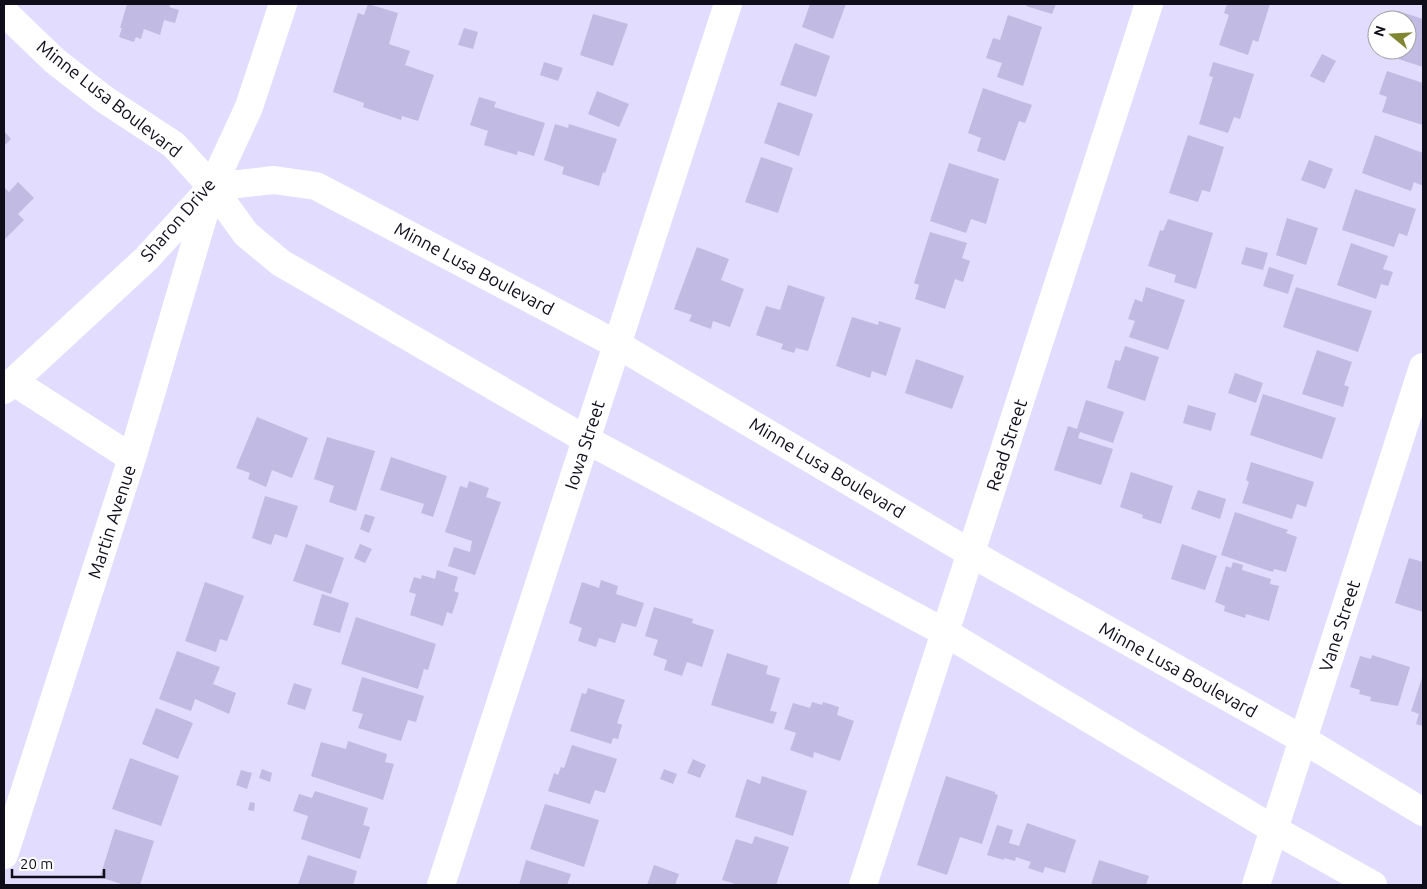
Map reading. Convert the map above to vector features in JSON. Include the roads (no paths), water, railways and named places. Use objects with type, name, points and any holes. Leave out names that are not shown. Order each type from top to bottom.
[{"type":"street","name":"Sharon Drive","points":[[9,386],[146,259],[212,187],[249,107],[283,4]]},
{"type":"street","name":"Iowa Street","points":[[441,885],[728,4]]},
{"type":"street","name":"Read Street","points":[[863,885],[1149,4]]},
{"type":"street","name":"Minne Lusa Boulevard","points":[[4,12],[55,61],[104,99],[174,145],[212,187],[246,234],[281,263],[587,440],[946,633],[1274,830],[1373,885]]},
{"type":"street","name":"Minne Lusa Boulevard","points":[[212,187],[274,180],[316,186],[618,345],[972,554],[1304,740],[1423,812]]},
{"type":"street","name":"Martin Avenue","points":[[4,855],[132,458],[212,187]]},
{"type":"street","name":"Vane Street","points":[[1256,885],[1423,367]]},
{"type":"street","points":[[9,386],[132,458]]}]
